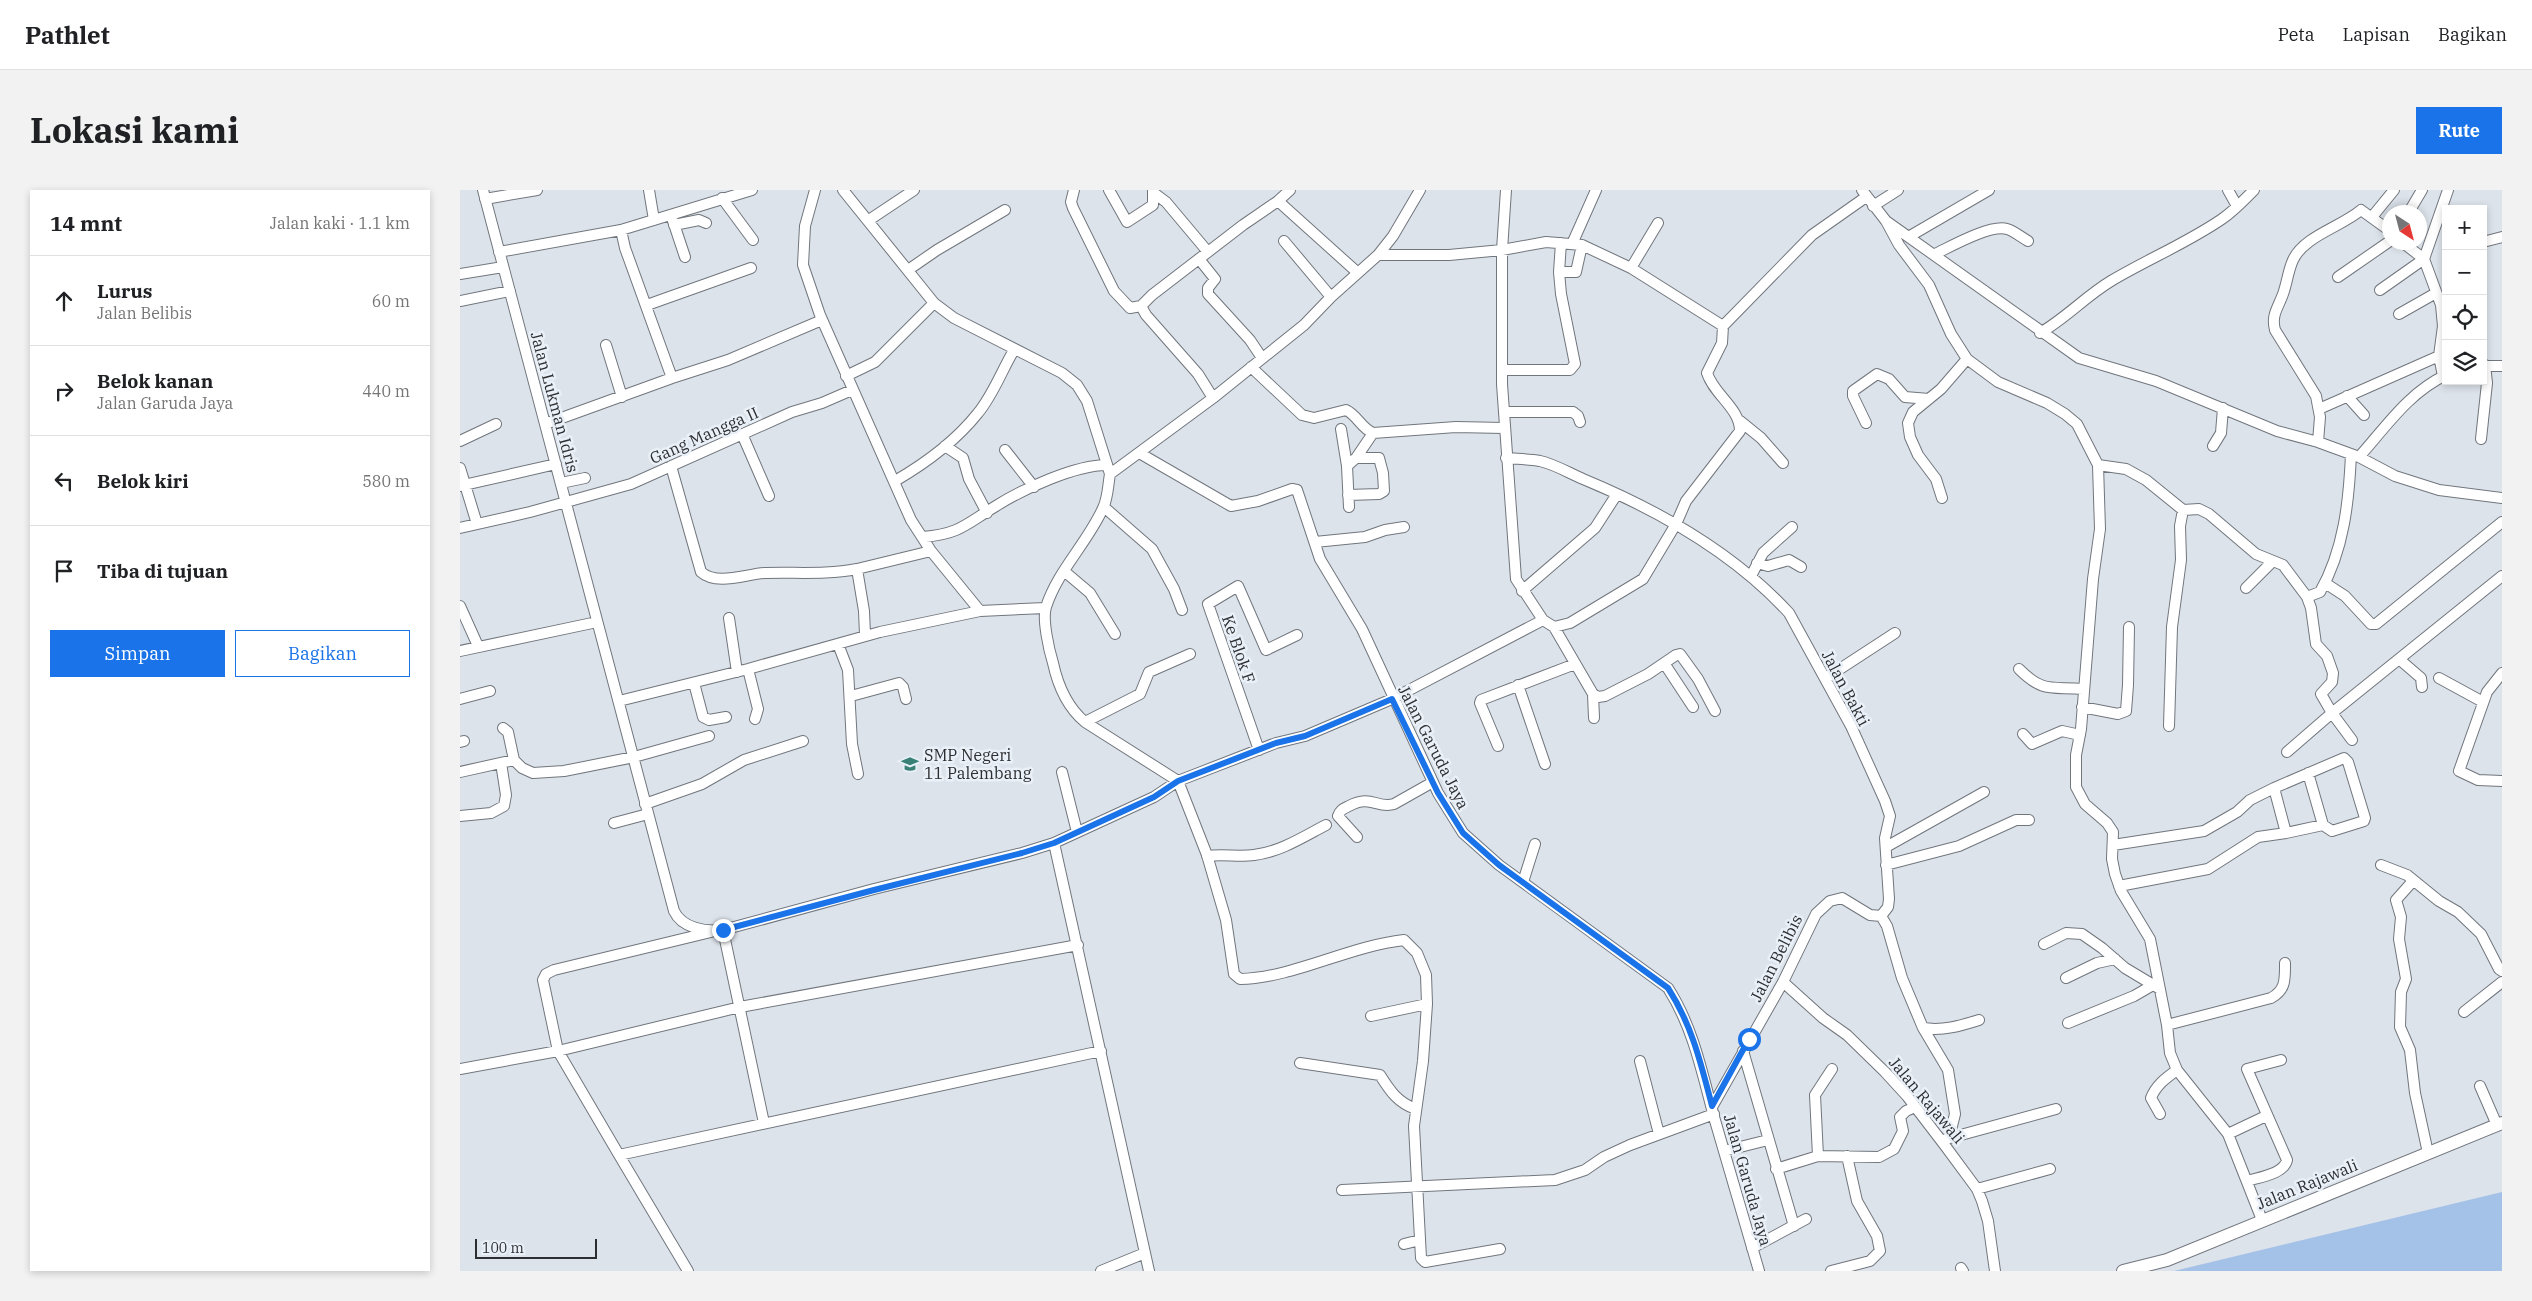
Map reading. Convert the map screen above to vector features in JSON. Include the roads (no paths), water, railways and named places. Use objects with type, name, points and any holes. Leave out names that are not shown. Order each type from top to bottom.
[{"type":"street","points":[[484,195],[537,190]]},
{"type":"street","points":[[649,190],[654,220]]},
{"type":"street","points":[[672,220],[722,198],[752,190]]},
{"type":"street","points":[[814,190],[806,226],[802,265],[822,320],[911,520],[931,551],[980,611]]},
{"type":"street","points":[[843,190],[934,303],[954,318],[1062,373],[1077,385],[1087,401],[1108,470],[1104,507],[1064,571],[1045,608],[1049,647],[1056,679],[1073,712],[1085,722],[1178,781],[1208,856],[1226,920],[1234,974],[1240,979],[1251,979],[1298,967],[1378,942],[1404,940],[1417,953],[1426,975],[1427,1004],[1414,1126],[1421,1258],[1424,1262],[1500,1249]]},
{"type":"street","points":[[869,220],[914,190]]},
{"type":"street","points":[[1074,190],[1070,202],[1114,291],[1130,308],[1134,309],[1141,306],[1162,286],[1278,201],[1290,190]]},
{"type":"street","points":[[1109,190],[1127,222],[1150,208],[1154,202],[1154,192]]},
{"type":"street","points":[[923,537],[958,531],[994,507],[1071,471],[1095,465],[1108,470],[1141,454],[1304,325],[1331,297],[1378,255],[1393,236],[1420,190]]},
{"type":"street","points":[[1506,190],[1502,250],[1502,370],[1506,458],[1516,579],[1542,620],[1554,627],[1593,694],[1594,718]]},
{"type":"street","points":[[1502,370],[1570,370],[1575,364],[1564,316],[1559,272],[1596,190]]},
{"type":"street","points":[[1873,206],[1898,190]]},
{"type":"street","points":[[1910,236],[1989,190]]},
{"type":"street","points":[[2228,190],[2237,206]]},
{"type":"street","points":[[2040,333],[2060,322],[2077,305],[2110,282],[2183,243],[2224,218],[2254,190]]},
{"type":"street","points":[[2372,217],[2393,190]]},
{"type":"street","points":[[2413,205],[2422,190]]},
{"type":"street","points":[[2380,290],[2424,259],[2448,190]]},
{"type":"street","points":[[1154,192],[1171,207],[1208,252]]},
{"type":"street","points":[[1783,463],[1761,438],[1740,421],[1710,382],[1708,373],[1722,343],[1723,326],[1812,235],[1864,193],[1886,221],[1899,245],[1929,285],[1951,334],[1967,359],[1998,382],[2066,414],[2077,424],[2098,464],[2100,529],[2093,579],[2080,735],[2076,755],[2076,787],[2085,804],[2107,823],[2113,832],[2112,859],[2120,886],[2150,939],[2156,987],[2167,1025],[2170,1053],[2177,1070],[2228,1134],[2262,1220]]},
{"type":"street","name":"Jalan Lukman Idris","points":[[484,195],[677,918],[685,924],[719,931]]},
{"type":"street","points":[[722,198],[753,240]]},
{"type":"street","points":[[1278,201],[1358,273]]},
{"type":"street","points":[[908,270],[937,250],[1006,210]]},
{"type":"street","points":[[2318,442],[2320,417],[2316,396],[2275,330],[2272,318],[2283,294],[2293,260],[2316,237],[2352,212],[2361,210],[2382,225]]},
{"type":"street","points":[[499,252],[621,230],[654,220],[699,220],[706,223]]},
{"type":"street","points":[[672,220],[685,257]]},
{"type":"street","points":[[1886,221],[1910,236],[2040,333],[2078,358],[2156,381],[2277,431],[2318,442],[2355,456],[2395,476],[2439,490],[2502,498]]},
{"type":"street","points":[[1631,268],[1658,223]]},
{"type":"street","points":[[1935,254],[1973,236],[1998,229],[2006,229],[2028,241]]},
{"type":"street","points":[[621,230],[625,248],[672,378]]},
{"type":"street","points":[[2487,241],[2502,237]]},
{"type":"street","points":[[1284,241],[1331,297]]},
{"type":"street","points":[[1378,255],[1448,255],[1502,250],[1546,242],[1572,244],[1631,268],[1723,326]]},
{"type":"street","points":[[1559,272],[1576,272],[1572,244]]},
{"type":"street","points":[[2338,277],[2382,247]]},
{"type":"street","points":[[2412,250],[2424,259],[2441,305],[2443,326],[2439,356],[2442,367]]},
{"type":"street","points":[[1199,259],[1215,279],[1208,288],[1208,294],[1250,340],[1262,358]]},
{"type":"street","points":[[460,274],[503,267]]},
{"type":"street","points":[[647,305],[751,268]]},
{"type":"street","points":[[460,301],[510,292]]},
{"type":"street","points":[[2399,314],[2436,293]]},
{"type":"street","points":[[846,376],[875,362],[934,303]]},
{"type":"street","points":[[1141,306],[1146,315],[1198,374],[1213,398]]},
{"type":"street","points":[[545,424],[728,360],[822,320]]},
{"type":"street","points":[[606,345],[622,397]]},
{"type":"street","points":[[895,481],[926,463],[979,412],[1014,350]]},
{"type":"street","points":[[2319,409],[2439,356]]},
{"type":"street","points":[[1942,498],[1936,479],[1918,455],[1910,437],[1908,423],[1913,412],[1941,389],[1967,359]]},
{"type":"street","points":[[2487,365],[2502,366]]},
{"type":"street","points":[[1251,367],[1302,415],[1314,418],[1346,410],[1354,414],[1367,430],[1372,433],[1456,428],[1504,428]]},
{"type":"street","points":[[1866,423],[1853,396],[1853,391],[1877,374],[1889,379],[1905,397],[1929,400]]},
{"type":"street","points":[[2307,597],[2320,592],[2325,584],[2338,548],[2349,503],[2355,456],[2410,399],[2430,382],[2442,376]]},
{"type":"street","points":[[2481,439],[2487,385]]},
{"type":"street","name":"Gang Mangga II","points":[[460,528],[631,484],[792,412],[822,404],[852,390]]},
{"type":"street","points":[[2348,396],[2364,415]]},
{"type":"street","points":[[2214,446],[2221,433],[2223,408]]},
{"type":"street","points":[[1504,412],[1573,412],[1578,416],[1580,422]]},
{"type":"street","points":[[1554,627],[1570,623],[1643,579],[1676,524],[1686,501],[1740,431],[1740,421]]},
{"type":"street","points":[[460,441],[496,424]]},
{"type":"street","points":[[1341,429],[1347,466],[1349,506]]},
{"type":"street","points":[[1347,466],[1356,458],[1372,433]]},
{"type":"street","points":[[742,434],[769,496]]},
{"type":"street","points":[[945,446],[963,458],[968,479],[987,513]]},
{"type":"street","points":[[1005,450],[1034,487]]},
{"type":"street","name":"Jalan Garuda Jaya","points":[[1141,454],[1231,506],[1258,502],[1296,489],[1328,574],[1362,629],[1392,699],[1433,782],[1463,833],[1499,865],[1668,988],[1683,1011],[1698,1054],[1759,1271]]},
{"type":"street","points":[[1348,495],[1379,494],[1384,491],[1383,472],[1379,458],[1356,458]]},
{"type":"street","name":"Jalan Bakti","points":[[1506,458],[1542,462],[1617,494],[1676,524],[1723,554],[1751,576],[1789,613],[1851,726],[1886,802],[1890,816],[1886,847],[1888,907],[1881,916]]},
{"type":"street","points":[[462,485],[556,464]]},
{"type":"street","points":[[2098,464],[2126,470],[2146,480],[2183,510],[2199,509],[2209,514],[2256,554],[2282,565],[2307,597],[2311,608],[2316,644],[2327,656],[2333,673],[2332,682],[2321,694],[2352,740]]},
{"type":"street","points":[[671,466],[687,528],[701,572],[705,576],[732,578],[763,574],[825,574],[858,569],[931,551]]},
{"type":"street","points":[[460,468],[462,485],[477,524]]},
{"type":"street","points":[[561,484],[585,478]]},
{"type":"street","points":[[1522,591],[1595,528],[1617,494]]},
{"type":"street","points":[[1104,507],[1152,548],[1174,589],[1182,610]]},
{"type":"street","points":[[2169,726],[2172,627],[2181,560],[2180,526],[2183,510]]},
{"type":"street","points":[[2325,584],[2339,591],[2371,624],[2376,624],[2502,522]]},
{"type":"street","points":[[1315,542],[1365,537],[1385,530],[1404,527]]},
{"type":"street","points":[[1751,576],[1762,553],[1792,527]]},
{"type":"street","points":[[1758,563],[1768,566],[1789,560],[1801,567]]},
{"type":"street","points":[[2246,588],[2273,561]]},
{"type":"street","points":[[858,569],[864,611],[865,635]]},
{"type":"street","points":[[1064,571],[1090,593],[1115,634]]},
{"type":"street","points":[[2287,752],[2332,713],[2502,576]]},
{"type":"street","name":"Ke Blok F","points":[[1258,750],[1208,604],[1238,586],[1266,650],[1297,634]]},
{"type":"street","points":[[460,606],[478,646]]},
{"type":"street","points":[[619,701],[748,670],[865,635],[980,611],[1045,608]]},
{"type":"street","points":[[729,618],[737,672]]},
{"type":"street","points":[[688,1271],[558,1051],[543,980],[549,973],[1022,853],[1054,843],[1154,797],[1178,781],[1258,750],[1305,736],[1392,699],[1542,620]]},
{"type":"street","points":[[460,651],[598,622]]},
{"type":"street","points":[[2082,707],[2118,714],[2126,711],[2129,627]]},
{"type":"street","points":[[1826,678],[1895,633]]},
{"type":"street","points":[[838,644],[848,670],[851,696],[852,744],[858,774]]},
{"type":"street","points":[[1085,722],[1140,694],[1149,672],[1190,654]]},
{"type":"street","points":[[1593,694],[1598,697],[1605,696],[1648,674],[1676,654],[1680,654],[1685,658],[1708,695],[1715,711]]},
{"type":"street","points":[[2399,659],[2421,678],[2422,687]]},
{"type":"street","points":[[1664,663],[1693,707]]},
{"type":"street","points":[[1498,746],[1480,703],[1484,697],[1575,664]]},
{"type":"street","points":[[2018,669],[2046,689],[2065,686],[2083,689]]},
{"type":"street","points":[[748,670],[758,709],[755,719]]},
{"type":"street","points":[[2502,673],[2487,692],[2458,771],[2478,780],[2502,781]]},
{"type":"street","points":[[2438,678],[2483,702]]},
{"type":"street","points":[[694,683],[704,717],[709,720],[726,716]]},
{"type":"street","points":[[851,696],[899,683],[903,687],[906,699]]},
{"type":"street","points":[[1518,685],[1545,764]]},
{"type":"street","points":[[460,699],[490,692]]},
{"type":"street","points":[[503,728],[508,732],[514,760],[522,768],[533,773],[564,772],[634,757],[709,736]]},
{"type":"street","points":[[2023,734],[2032,744],[2062,730],[2080,735]]},
{"type":"street","points":[[614,823],[702,784],[744,760],[802,741]]},
{"type":"street","points":[[2113,845],[2204,831],[2237,812],[2250,800],[2344,758],[2348,762],[2366,818],[2364,821],[2332,830],[2323,825],[2258,837],[2208,869],[2120,886]]},
{"type":"street","points":[[460,772],[514,760]]},
{"type":"street","points":[[460,816],[497,812],[504,806],[506,795],[501,763]]},
{"type":"street","points":[[1062,772],[1077,832]]},
{"type":"street","points":[[2308,773],[2323,825]]},
{"type":"street","points":[[1357,837],[1338,816],[1342,809],[1357,802],[1367,800],[1388,806],[1433,782]]},
{"type":"street","points":[[2274,788],[2286,833]]},
{"type":"street","points":[[1886,847],[1984,792]]},
{"type":"street","points":[[1886,865],[1958,846],[2016,820],[2029,820]]},
{"type":"street","points":[[1208,856],[1218,854],[1254,855],[1279,849],[1326,825]]},
{"type":"street","points":[[1054,843],[1149,1271]]},
{"type":"street","points":[[1522,882],[1535,844]]},
{"type":"street","points":[[2381,866],[2407,876],[2412,882],[2458,912],[2481,934],[2499,969],[2502,971]]},
{"type":"street","points":[[2412,882],[2396,900],[2401,917],[2399,938],[2406,979],[2401,992],[2400,1027],[2410,1050],[2415,1093],[2428,1153]]},
{"type":"street","name":"Jalan Belibis","points":[[1713,1110],[1743,1051],[1783,982],[1816,914],[1830,901],[1842,898],[1870,914],[1881,916]]},
{"type":"street","points":[[1881,916],[1887,926],[1902,978],[1922,1028],[1948,1070],[1956,1114],[1945,1140]]},
{"type":"street","points":[[719,931],[740,1007],[764,1123]]},
{"type":"street","points":[[2044,944],[2066,933],[2082,934],[2125,968],[2156,987]]},
{"type":"street","points":[[460,1069],[558,1051],[740,1007],[1078,945]]},
{"type":"street","points":[[2066,978],[2097,963],[2115,959]]},
{"type":"street","points":[[2167,1025],[2271,998],[2280,993],[2285,984],[2285,963]]},
{"type":"street","name":"Jalan Rajawali","points":[[1783,982],[1823,1018],[1847,1035],[1897,1085],[1915,1108],[1945,1140],[1977,1189],[1988,1221],[1995,1271]]},
{"type":"street","points":[[2464,1012],[2502,982]]},
{"type":"street","points":[[2068,1023],[2156,987]]},
{"type":"street","points":[[1371,1016],[1427,1004]]},
{"type":"street","points":[[1922,1028],[1936,1030],[1955,1028],[1979,1020]]},
{"type":"street","points":[[1743,1051],[1794,1226]]},
{"type":"street","points":[[618,1155],[1101,1052]]},
{"type":"street","points":[[2247,1181],[2280,1170],[2286,1166],[2287,1160],[2266,1116],[2247,1069],[2281,1060]]},
{"type":"street","points":[[1640,1061],[1659,1134]]},
{"type":"street","points":[[1300,1062],[1380,1075],[1403,1105],[1416,1109]]},
{"type":"street","points":[[1818,1156],[1815,1095],[1832,1069]]},
{"type":"street","points":[[2160,1114],[2151,1098],[2154,1089],[2177,1070]]},
{"type":"street","points":[[2480,1086],[2499,1124]]},
{"type":"street","points":[[1776,1169],[1818,1156],[1879,1157],[1894,1149],[1903,1131],[1900,1117],[1906,1111],[1915,1108]]},
{"type":"street","points":[[1945,1140],[2056,1109]]},
{"type":"street","points":[[1342,1190],[1495,1181],[1555,1180],[1584,1170],[1604,1157],[1713,1110]]},
{"type":"street","points":[[2228,1134],[2266,1116]]},
{"type":"street","name":"Jalan Rajawali","points":[[2122,1271],[2167,1260],[2499,1124]]},
{"type":"street","points":[[1724,1151],[1768,1140]]},
{"type":"street","points":[[1831,1271],[1870,1261],[1880,1251],[1877,1236],[1857,1201],[1848,1156]]},
{"type":"street","points":[[1977,1189],[2050,1169]]},
{"type":"street","points":[[1752,1248],[1806,1219]]},
{"type":"street","points":[[1404,1244],[1420,1240]]},
{"type":"street","points":[[1101,1271],[1145,1253]]},
{"type":"place","name":"SMP Negeri 11 Palembang","points":[[910,764]]}]
